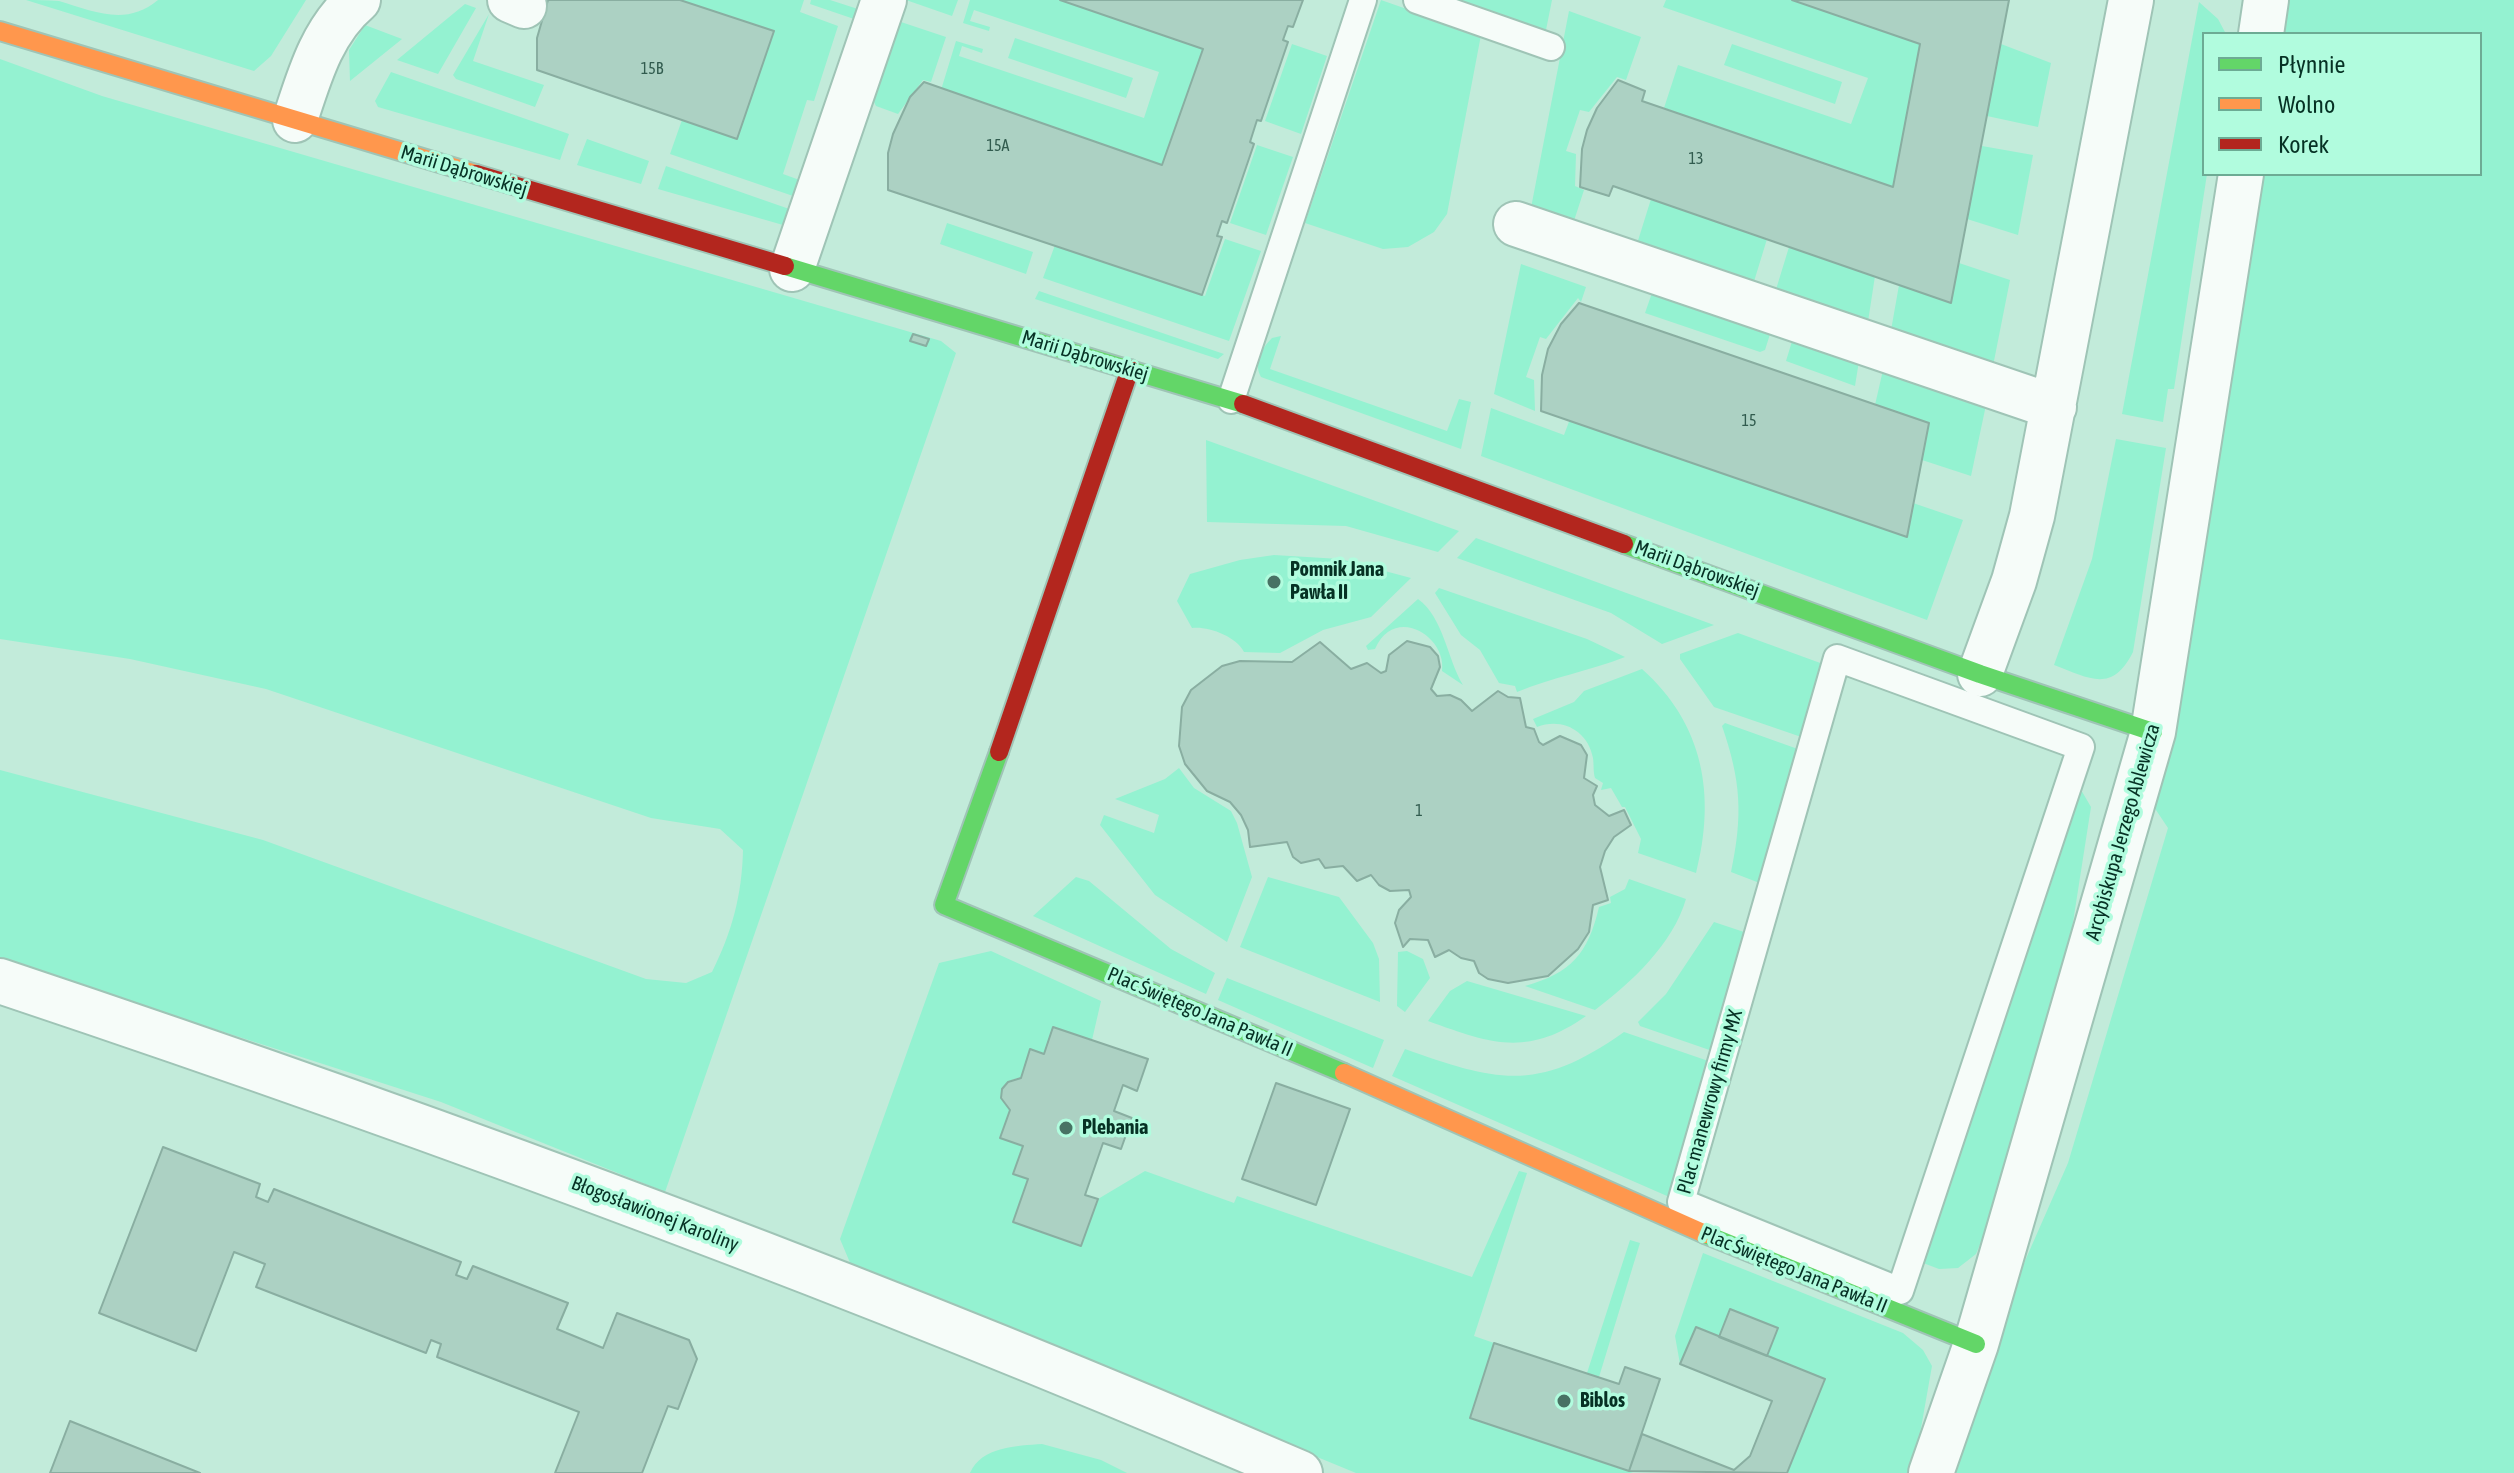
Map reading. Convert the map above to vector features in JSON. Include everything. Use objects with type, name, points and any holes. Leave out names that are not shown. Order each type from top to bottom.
[{"type":"street","points":[[295,120],[333,26],[358,0]]},
{"type":"street","points":[[792,269],[884,0]]},
{"type":"street","points":[[1980,674],[2014,581],[2054,407],[2131,0]]},
{"type":"street","points":[[2261,32],[2266,0]]},
{"type":"street","name":"Marii Dąbrowskiej","points":[[0,31],[1231,400],[1980,674],[2153,732]]},
{"type":"street","name":"Arcybiskupa Jerzego Ablewicza","points":[[1931,1473],[1976,1344],[2153,732],[2241,176]]},
{"type":"street","points":[[1516,224],[2054,407]]},
{"type":"street","name":"Plac Świętego Jana Pawła II","points":[[1130,369],[1045,626],[944,905],[1377,1087],[1767,1262],[1976,1344]]},
{"type":"street","name":"Błogosławionej Karoliny","points":[[0,981],[450,1135],[918,1315],[1300,1473]]},
{"type":"lane","points":[[1231,400],[1363,0]]},
{"type":"lane","points":[[1417,0],[1551,47]]},
{"type":"lane","name":"Plac manewrowy firmy MX","points":[[1837,658],[2081,747],[1900,1291],[1681,1202],[1837,658]]},
{"type":"green space","points":[[26,0],[59,1],[97,12],[122,15],[146,8],[158,0],[306,0],[271,56],[254,71]]},
{"type":"green space","points":[[680,0],[804,0],[800,12],[838,26],[814,101],[807,100],[783,174],[805,182],[799,198],[670,154],[683,117],[737,138],[774,31]]},
{"type":"green space","points":[[811,0],[830,0],[861,10],[857,20],[810,4]]},
{"type":"green space","points":[[906,0],[958,0],[952,16]]},
{"type":"green space","points":[[970,0],[1060,0],[1203,49],[1162,165],[941,90],[956,41],[983,49],[982,53],[962,46],[959,56],[1144,118],[1159,72],[974,10],[970,21],[990,27],[989,31],[963,23]]},
{"type":"green space","points":[[1381,0],[1481,35],[1447,214],[1434,232],[1408,247],[1383,249],[1305,223]]},
{"type":"green space","points":[[1445,0],[1552,0],[1545,35]]},
{"type":"green space","points":[[1666,0],[1792,0],[1920,44],[1893,187],[1664,108],[1678,65],[1851,124],[1868,78],[1663,7]]},
{"type":"green space","points":[[2285,0],[2514,0],[2514,1473],[1956,1473],[2021,1270],[2068,1163],[2168,828],[2152,804],[2182,694],[2261,176],[2482,176],[2482,32],[2280,32]]},
{"type":"green space","points":[[2199,2],[2218,19],[2225,32],[2202,32],[2202,176],[2207,176],[2174,389],[2168,389],[2163,422],[2122,414]]},
{"type":"green space","points":[[465,4],[476,8],[438,74],[397,60]]},
{"type":"green space","points":[[1569,11],[1641,37],[1626,80],[1617,77],[1589,112],[1580,110],[1566,151],[1576,154],[1575,186],[1584,190],[1572,227],[1530,213]]},
{"type":"green space","points":[[489,14],[473,61],[544,85],[535,107],[456,79],[453,75]]},
{"type":"green space","points":[[895,20],[946,37],[931,82],[923,80],[898,114],[876,106],[870,94]]},
{"type":"green space","points":[[365,25],[402,39],[350,81],[349,50]]},
{"type":"green space","points":[[1015,38],[1133,78],[1126,98],[1008,58]]},
{"type":"green space","points":[[1292,44],[1327,56],[1301,134],[1265,121]]},
{"type":"green space","points":[[1732,44],[1842,82],[1835,104],[1724,65]]},
{"type":"green space","points":[[2001,44],[2051,63],[2038,127],[1987,116]]},
{"type":"green space","points":[[0,59],[102,96],[941,341],[956,353],[665,1192],[441,1102],[0,960],[0,770],[263,840],[646,979],[686,983],[712,972],[735,913],[743,850],[720,829],[651,818],[266,689],[130,659],[0,639]]},
{"type":"green space","points":[[391,72],[569,134],[560,160],[378,107],[375,101]]},
{"type":"green space","points":[[587,139],[649,161],[641,184],[577,165]]},
{"type":"green space","points":[[1257,145],[1293,157],[1266,235],[1230,223]]},
{"type":"green space","points":[[1982,146],[2033,155],[2018,235],[1967,219]]},
{"type":"green space","points":[[666,166],[795,211],[783,225],[658,189]]},
{"type":"green space","points":[[1651,199],[1767,239],[1752,288],[1636,247]]},
{"type":"green space","points":[[947,223],[1033,252],[1026,274],[940,244]]},
{"type":"green space","points":[[1225,239],[1261,251],[1229,341],[1043,278],[1055,245],[1205,296]]},
{"type":"green space","points":[[1789,247],[1875,276],[1867,328],[1774,296]]},
{"type":"green space","points":[[1959,263],[2010,280],[1992,371],[1890,336],[1899,285],[1951,302]]},
{"type":"green space","points":[[1521,264],[1586,287],[1581,302],[1578,298],[1546,339],[1540,337],[1526,377],[1534,380],[1535,411],[1494,394]]},
{"type":"green space","points":[[1653,290],[1771,331],[1765,350],[1760,352],[1645,313]]},
{"type":"green space","points":[[1039,291],[1224,354],[1218,359],[1035,299]]},
{"type":"green space","points":[[1281,336],[1270,369],[1447,431],[1459,399],[1471,402],[1461,449],[1261,377],[1258,361],[1262,351],[1272,338]]},
{"type":"green space","points":[[1793,338],[1859,361],[1855,386],[1786,361]]},
{"type":"green space","points":[[1883,370],[1986,405],[1971,476],[1922,460],[1875,405]]},
{"type":"green space","points":[[1491,408],[1564,435],[1570,419],[1913,503],[1963,520],[1927,620],[1481,456]]},
{"type":"green space","points":[[2116,439],[2166,448],[2133,652],[2117,674],[2099,679],[2054,665],[2092,559]]},
{"type":"green space","points":[[1206,440],[1459,531],[1438,552],[1346,526],[1207,522]]},
{"type":"green space","points":[[1476,538],[1714,625],[1662,644],[1611,613],[1457,558]]},
{"type":"green space","points":[[1274,555],[1340,559],[1411,578],[1371,617],[1323,630],[1280,653],[1244,652],[1235,641],[1221,633],[1192,628],[1177,601],[1190,574],[1240,560]]},
{"type":"green space","points":[[1439,588],[1587,639],[1625,657],[1517,692],[1515,686],[1499,683],[1480,650],[1461,635],[1435,593]]},
{"type":"green space","points":[[1418,599],[1434,617],[1463,685],[1442,671],[1436,647],[1418,630],[1406,627],[1395,629],[1384,636],[1375,649],[1368,650],[1366,646]]},
{"type":"green space","points":[[1738,633],[1834,668],[1813,741],[1714,707],[1680,659],[1680,654]]},
{"type":"green space","points":[[1642,669],[1663,690],[1679,713],[1692,737],[1700,763],[1705,816],[1696,873],[1638,853],[1641,839],[1625,807],[1622,807],[1611,788],[1601,790],[1603,783],[1595,778],[1593,758],[1586,740],[1572,728],[1555,724],[1537,727],[1533,719],[1574,702],[1584,691]]},
{"type":"green space","points":[[1725,723],[1809,753],[1770,887],[1731,872],[1738,798],[1733,764],[1722,726]]},
{"type":"green space","points":[[1179,768],[1194,788],[1231,811],[1252,877],[1227,942],[1155,895],[1100,825],[1104,815],[1154,833],[1159,815],[1115,799],[1165,779]]},
{"type":"green space","points":[[2077,783],[2091,807],[2069,948],[1996,1206],[1976,1254],[1958,1268],[1939,1269],[1918,1261]]},
{"type":"green space","points":[[1076,877],[1089,881],[1171,949],[1215,973],[1206,994],[1033,916]]},
{"type":"green space","points":[[1268,877],[1339,897],[1373,943],[1379,959],[1380,1002],[1240,947]]},
{"type":"green space","points":[[1629,879],[1686,899],[1671,932],[1636,975],[1595,1010],[1525,986],[1554,975],[1575,959],[1589,937],[1599,907],[1611,903],[1610,897],[1625,889]]},
{"type":"green space","points":[[1714,922],[1756,936],[1724,1055],[1640,1026],[1638,1022],[1666,994]]},
{"type":"green space","points":[[991,951],[1101,1001],[1092,1040],[1053,1027],[1044,1054],[1030,1049],[1021,1078],[1009,1081],[1003,1090],[1001,1098],[1010,1110],[1000,1138],[1023,1146],[1013,1174],[1028,1179],[1013,1222],[1081,1246],[1098,1199],[1145,1171],[1234,1203],[1237,1196],[1472,1277],[1519,1171],[1527,1173],[1474,1336],[1494,1343],[1471,1418],[1633,1473],[1356,1473],[851,1265],[840,1239],[939,963]]},
{"type":"green space","points":[[1407,951],[1423,959],[1430,978],[1405,1012],[1397,1006],[1398,952]]},
{"type":"green space","points":[[1227,978],[1384,1040],[1373,1068],[1218,1000]]},
{"type":"green space","points":[[1467,981],[1586,1016],[1545,1038],[1526,1042],[1489,1040],[1428,1021],[1450,991]]},
{"type":"green space","points":[[1624,1032],[1720,1065],[1681,1202],[1894,1295],[1392,1076],[1405,1049],[1492,1074],[1517,1076],[1541,1073],[1594,1052]]},
{"type":"green space","points":[[1630,1240],[1640,1243],[1599,1377],[1587,1373]]},
{"type":"green space","points":[[1703,1253],[1903,1333],[1923,1350],[1932,1366],[1913,1473],[1787,1473],[1825,1379],[1696,1328],[1680,1364],[1675,1336]]},
{"type":"green space","points":[[1042,1444],[1101,1460],[1127,1473],[970,1473],[991,1452]]},
{"type":"building","points":[[548,0],[680,0],[774,31],[737,139],[537,70],[537,38]]},
{"type":"building","points":[[1060,0],[1303,0],[1293,27],[1288,26],[1283,40],[1288,42],[1261,121],[1257,120],[1250,142],[1254,144],[1227,223],[1222,221],[1217,236],[1222,237],[1202,295],[888,190],[888,153],[893,134],[910,97],[924,82],[1162,165],[1203,49]]},
{"type":"building","points":[[1792,0],[2009,0],[1951,303],[1613,186],[1609,196],[1580,187],[1582,149],[1587,130],[1597,108],[1618,80],[1645,91],[1642,101],[1893,187],[1920,44]]},
{"type":"building","points":[[1579,303],[1929,423],[1907,537],[1541,411],[1542,375],[1548,349],[1561,324]]},
{"type":"building","points":[[913,334],[929,339],[926,346],[910,341]]},
{"type":"building","points":[[1407,641],[1430,647],[1438,656],[1440,667],[1431,689],[1437,696],[1450,695],[1461,700],[1472,711],[1498,691],[1508,697],[1520,698],[1526,727],[1534,729],[1539,742],[1543,745],[1560,736],[1581,745],[1587,755],[1584,778],[1597,786],[1593,795],[1595,805],[1609,816],[1624,810],[1631,825],[1614,837],[1600,867],[1608,900],[1593,905],[1589,932],[1578,949],[1548,976],[1508,983],[1488,979],[1479,973],[1474,961],[1461,958],[1449,950],[1435,957],[1428,940],[1410,939],[1403,947],[1395,923],[1399,910],[1411,897],[1409,890],[1390,891],[1379,885],[1371,875],[1357,881],[1343,866],[1325,868],[1319,859],[1301,863],[1293,857],[1287,842],[1250,847],[1248,830],[1241,815],[1230,802],[1207,791],[1185,764],[1179,746],[1182,707],[1191,690],[1222,666],[1240,661],[1292,662],[1320,642],[1351,669],[1367,663],[1381,673],[1386,671],[1389,655]]},
{"type":"building","name":"Plebania","points":[[1053,1027],[1148,1059],[1137,1091],[1123,1085],[1114,1111],[1132,1118],[1121,1149],[1103,1143],[1085,1195],[1098,1199],[1081,1246],[1013,1222],[1028,1179],[1013,1174],[1023,1146],[1000,1138],[1010,1110],[1001,1098],[1002,1089],[1008,1082],[1021,1078],[1030,1049],[1044,1054]]},
{"type":"building","points":[[1276,1083],[1350,1109],[1316,1205],[1242,1179]]},
{"type":"building","points":[[163,1147],[260,1184],[256,1197],[268,1202],[274,1189],[461,1262],[456,1275],[467,1279],[473,1266],[568,1303],[557,1329],[603,1348],[617,1313],[689,1340],[697,1359],[678,1409],[668,1406],[642,1473],[555,1473],[579,1412],[437,1357],[441,1344],[431,1340],[426,1353],[256,1287],[265,1264],[234,1252],[196,1351],[99,1313]]},
{"type":"building","points":[[1730,1309],[1778,1328],[1767,1356],[1719,1337]]},
{"type":"building","points":[[1696,1327],[1825,1379],[1787,1473],[1629,1471],[1642,1434],[1734,1470],[1750,1456],[1772,1401],[1680,1364]]},
{"type":"building","name":"Biblos","points":[[1494,1343],[1619,1384],[1625,1367],[1660,1379],[1629,1471],[1470,1418]]},
{"type":"building","points":[[70,1421],[200,1473],[50,1473]]},
{"type":"traffic: fast","points":[[785,266],[1243,404]]},
{"type":"traffic: fast","points":[[1624,544],[1980,674],[2153,732]]},
{"type":"traffic: fast","points":[[999,752],[944,905],[1344,1073]]},
{"type":"traffic: fast","points":[[1705,1234],[1976,1344]]},
{"type":"traffic: slow","points":[[0,31],[476,174]]},
{"type":"traffic: slow","points":[[1344,1073],[1705,1234]]},
{"type":"traffic: jam","points":[[476,174],[785,266]]},
{"type":"traffic: jam","points":[[999,752],[1130,369]]},
{"type":"traffic: jam","points":[[1243,404],[1624,544]]},
{"type":"place","name":"Pomnik Jana Pawła II","points":[[1274,582]]},
{"type":"place","name":"Plebania","points":[[1066,1128]]},
{"type":"place","name":"Biblos","points":[[1564,1401]]}]
